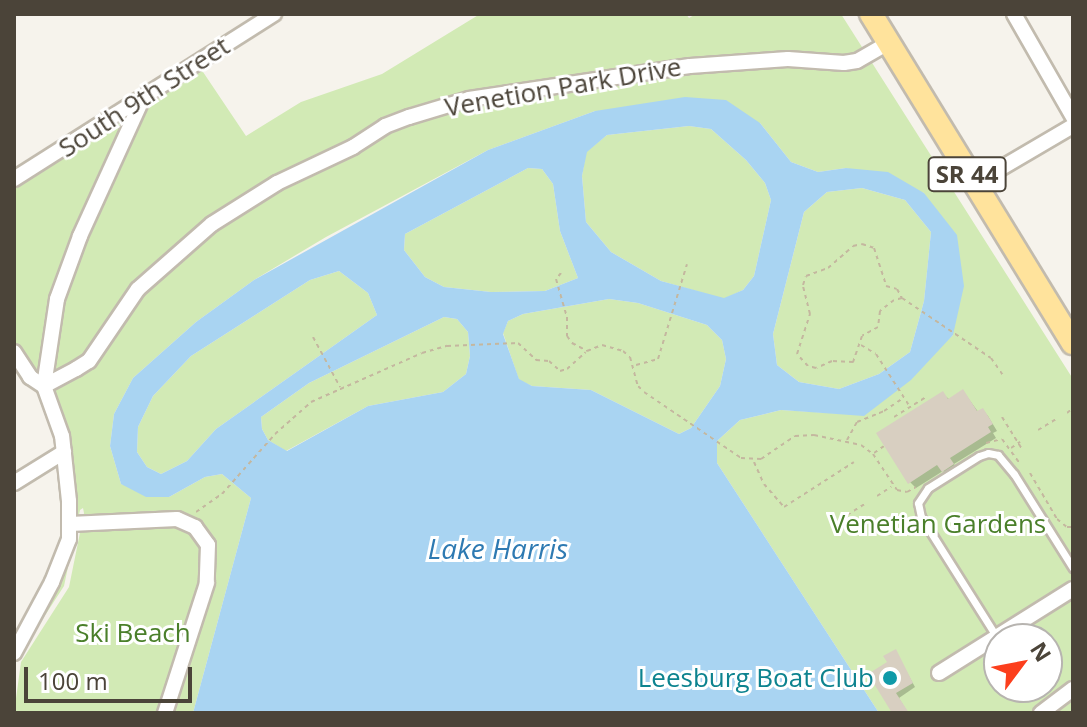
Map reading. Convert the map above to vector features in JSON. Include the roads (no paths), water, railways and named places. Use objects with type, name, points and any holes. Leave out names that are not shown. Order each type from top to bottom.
[{"type":"main road","name":"SR 44","points":[[871,14],[974,184],[1071,335]]},
{"type":"street","name":"South 9th Street","points":[[14,179],[274,14]]},
{"type":"street","points":[[1014,14],[1073,117]]},
{"type":"street","name":"Venetion Park Drive","points":[[44,386],[89,361],[138,289],[185,244],[239,206],[353,147],[385,126],[469,99],[719,63],[788,59],[844,63],[857,61],[888,43]]},
{"type":"street","points":[[14,653],[65,552],[70,524],[64,452],[44,386],[57,299],[70,262],[143,98]]},
{"type":"street","points":[[974,184],[1073,126]]},
{"type":"street","points":[[14,352],[30,377],[44,386]]},
{"type":"street","points":[[14,483],[64,452]]},
{"type":"street","points":[[70,524],[162,517],[188,523],[208,545],[210,563],[194,629],[165,713]]},
{"type":"street","points":[[1019,623],[1073,589]]},
{"type":"street","points":[[939,673],[983,646]]},
{"type":"street","points":[[1041,713],[1073,689]]},
{"type":"lane","points":[[988,623],[921,517],[918,503],[928,488],[983,454],[998,455],[1014,474],[1073,568]]},
{"type":"water","name":"Lake Harris","points":[[685,97],[726,100],[760,123],[791,162],[818,172],[846,168],[888,172],[924,193],[957,235],[964,286],[953,335],[911,380],[864,416],[781,410],[740,420],[717,441],[717,463],[879,713],[193,713],[251,498],[222,474],[205,477],[169,497],[146,497],[121,484],[110,446],[114,414],[133,378],[196,322],[254,280],[488,150],[595,111]],"holes":[[[689,126],[711,129],[746,160],[765,183],[771,200],[754,276],[743,290],[724,298],[661,281],[611,252],[586,222],[582,176],[587,152],[607,135]],[[528,168],[542,169],[553,184],[560,231],[578,278],[545,291],[491,292],[444,287],[425,277],[404,250],[405,234]],[[862,188],[905,200],[931,232],[924,301],[910,352],[879,374],[839,389],[799,382],[777,365],[773,334],[804,212],[827,192]],[[339,271],[368,293],[377,315],[216,429],[187,461],[161,474],[147,467],[137,452],[138,427],[153,396],[191,356],[310,280]],[[609,299],[638,303],[707,325],[722,340],[726,359],[720,386],[691,428],[679,434],[591,390],[532,386],[519,379],[503,334],[508,321],[523,314]],[[444,317],[457,319],[468,332],[470,356],[466,374],[443,392],[368,406],[287,451],[268,440],[262,429],[261,417],[309,383]]]},
{"type":"place","name":"Leesburg Boat Club","points":[[890,678]]},
{"type":"park label","name":"Venetian Gardens","points":[[938,524]]},
{"type":"park label","name":"Ski Beach","points":[[133,633]]}]
